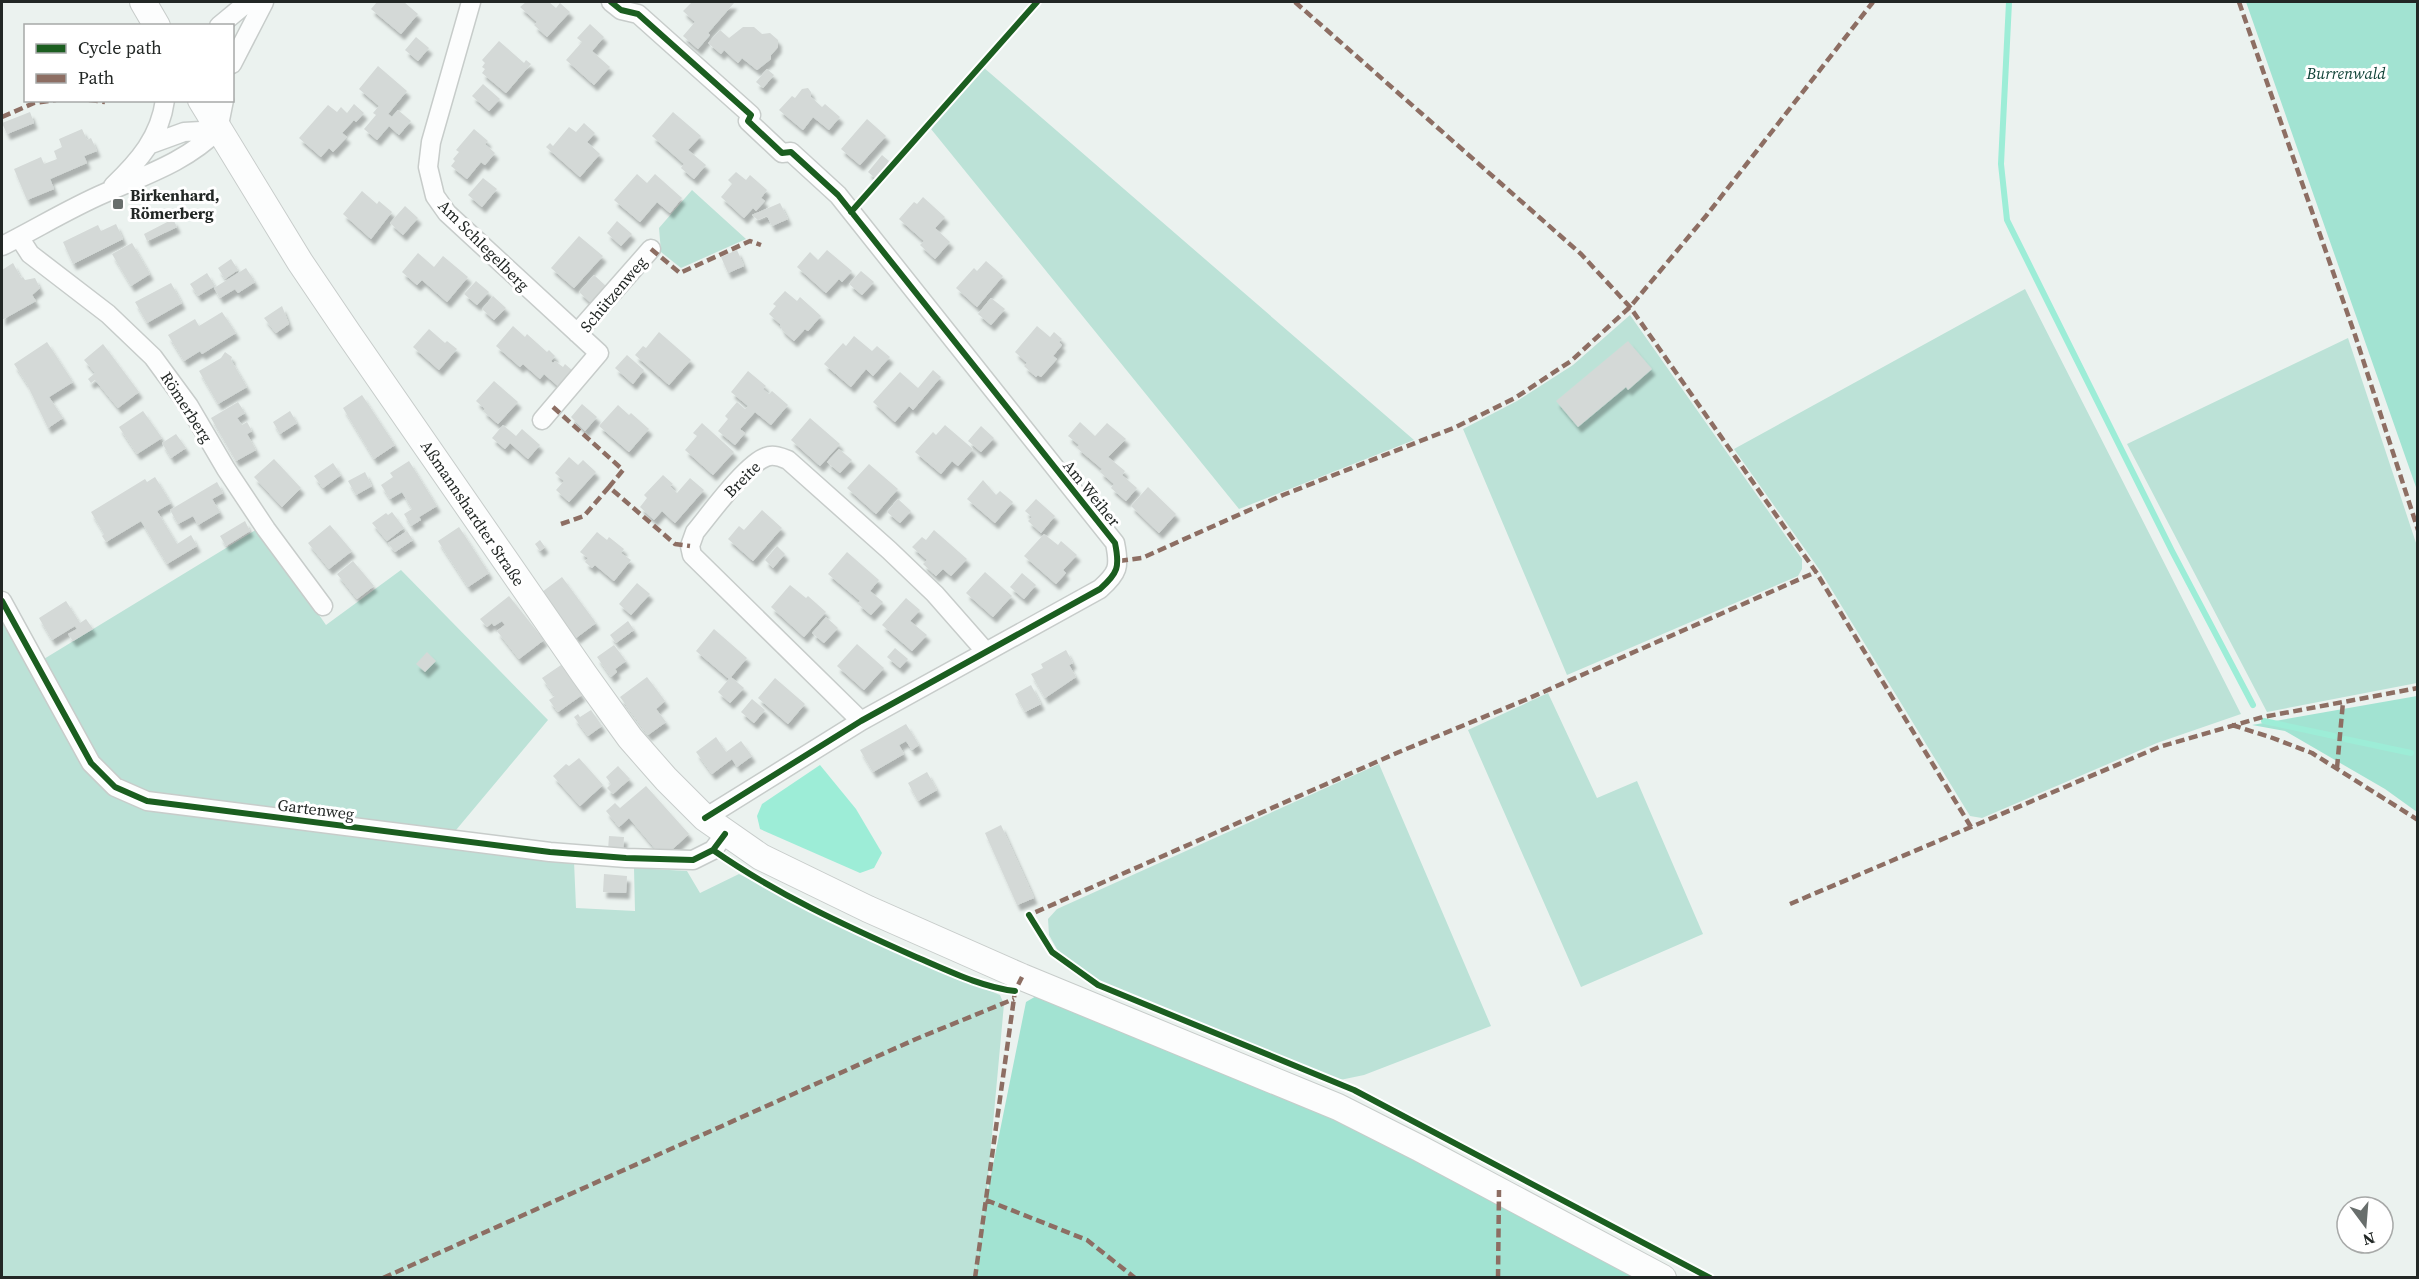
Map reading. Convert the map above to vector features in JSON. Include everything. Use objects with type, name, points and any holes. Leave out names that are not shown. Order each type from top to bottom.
[{"type":"main road","points":[[143,2],[156,24]]},
{"type":"main road","name":"Aßmannshardter Straße","points":[[202,102],[348,333],[584,674],[630,738],[666,779],[715,826],[761,857],[799,877],[1022,977],[1338,1107],[1663,1278]]},
{"type":"street","points":[[221,24],[248,2]]},
{"type":"street","points":[[234,57],[264,2]]},
{"type":"street","name":"Am Schlegelberg","points":[[471,2],[431,142],[428,167],[430,182],[435,196],[447,213],[577,333]]},
{"type":"street","name":"Am Weiher","points":[[611,2],[621,10],[638,15],[751,115],[748,121],[773,145],[782,153],[791,152],[838,195],[1115,543],[1119,561],[1114,577],[1100,589],[861,721],[715,826]]},
{"type":"street","points":[[105,193],[131,168],[151,144],[163,114],[165,102]]},
{"type":"street","points":[[2,246],[105,193],[174,163],[218,130],[224,102]]},
{"type":"street","points":[[151,144],[184,132],[218,130]]},
{"type":"street","name":"Römerberg","points":[[19,237],[30,254],[108,314],[153,357],[189,406],[226,470],[266,529],[323,606]]},
{"type":"street","name":"Schützenweg","points":[[542,420],[599,353],[577,333],[651,249]]},
{"type":"street","name":"Breite","points":[[861,721],[692,555],[690,546],[695,532],[753,464],[767,456],[788,460],[919,579],[986,652]]},
{"type":"street","name":"Gartenweg","points":[[2,601],[92,763],[116,788],[147,801],[550,852],[626,858],[693,860],[713,850],[715,826]]},
{"type":"shaded area","points":[[983,67],[1414,440],[1239,509],[931,129]]},
{"type":"shaded area","points":[[692,190],[746,239],[681,268],[661,252],[659,228]]},
{"type":"shaded area","points":[[2025,289],[2241,714],[2157,743],[1982,818],[1970,816],[1819,569],[1734,449]]},
{"type":"shaded area","points":[[1630,315],[1802,559],[1802,569],[1798,576],[1567,675],[1463,429],[1517,401],[1573,365]]},
{"type":"shaded area","points":[[2348,338],[2417,546],[2417,683],[2267,712],[2127,444]]},
{"type":"shaded area","points":[[259,528],[326,625],[401,570],[548,720],[451,836],[148,796],[106,773],[39,662]]},
{"type":"shaded area","points":[[2,613],[113,792],[574,861],[576,908],[635,911],[634,868],[687,871],[700,893],[739,874],[856,935],[1000,995],[1004,1004],[986,1200],[975,1277],[2,1277]]},
{"type":"shaded area","points":[[1548,693],[1597,798],[1637,781],[1703,934],[1581,987],[1468,730]]},
{"type":"shaded area","points":[[1379,764],[1491,1026],[1364,1075],[1340,1080],[1100,982],[1058,951],[1049,935],[1048,919],[1057,909]]},
{"type":"shaded area","points":[[820,765],[856,809],[882,853],[874,868],[860,873],[760,829],[757,816],[762,804]]},
{"type":"green space","name":"Burrenwald","points":[[2246,2],[2417,2],[2417,490]]},
{"type":"green space","points":[[2417,696],[2417,812],[2385,789],[2285,731],[2252,725]]},
{"type":"green space","points":[[1038,995],[1335,1116],[1644,1278],[975,1278],[986,1200],[1026,1002]]},
{"type":"building","points":[[377,2],[404,2],[418,14],[401,34],[371,9]]},
{"type":"building","points":[[526,2],[549,2],[556,8],[560,3],[570,12],[547,37],[534,25],[537,22],[520,7]]},
{"type":"building","points":[[692,2],[734,3],[708,33],[710,35],[698,49],[683,36],[695,22],[683,11]]},
{"type":"building","points":[[590,24],[604,37],[592,51],[610,67],[594,85],[566,60],[582,42],[577,38]]},
{"type":"building","points":[[743,27],[754,27],[762,34],[770,33],[778,40],[778,47],[771,55],[771,59],[757,70],[742,58],[738,63],[724,50],[721,54],[708,43],[720,30],[729,38]]},
{"type":"building","points":[[416,37],[429,48],[418,61],[405,50]]},
{"type":"building","points":[[499,41],[524,63],[526,60],[531,64],[506,93],[482,73],[485,63],[482,60]]},
{"type":"building","points":[[378,66],[407,91],[388,114],[392,117],[398,110],[411,121],[399,135],[389,126],[377,140],[364,129],[376,115],[373,113],[379,106],[359,89]]},
{"type":"building","points":[[767,69],[774,75],[763,88],[756,82]]},
{"type":"building","points":[[483,84],[500,99],[489,111],[472,96]]},
{"type":"building","points":[[808,88],[811,97],[822,107],[825,104],[840,117],[829,130],[813,117],[803,130],[779,110],[792,96],[795,98],[802,89]]},
{"type":"building","points":[[354,104],[364,113],[342,133],[347,137],[333,152],[329,148],[321,157],[299,138],[328,105],[337,112],[341,107],[347,113]]},
{"type":"building","points":[[30,112],[34,123],[7,134],[2,123]]},
{"type":"building","points":[[673,112],[701,136],[688,150],[706,165],[694,179],[681,168],[684,164],[652,136]]},
{"type":"building","points":[[867,119],[886,136],[860,165],[841,149]]},
{"type":"building","points":[[584,123],[595,133],[587,142],[600,154],[580,177],[546,147],[550,143],[553,146],[569,127],[576,132]]},
{"type":"building","points":[[82,129],[87,140],[91,138],[97,151],[84,156],[87,163],[50,179],[54,189],[27,200],[14,169],[41,157],[44,164],[57,159],[54,151],[62,147],[59,139]]},
{"type":"building","points":[[474,129],[488,141],[485,144],[495,153],[485,165],[481,162],[467,179],[451,166],[459,152],[456,150]]},
{"type":"building","points":[[882,155],[889,161],[875,178],[868,172]]},
{"type":"building","points":[[736,172],[746,180],[750,175],[767,190],[761,198],[765,201],[756,211],[753,208],[744,218],[721,197],[732,184],[728,180]]},
{"type":"building","points":[[637,174],[647,183],[655,174],[682,198],[670,213],[657,202],[640,222],[614,200]]},
{"type":"building","points":[[483,178],[497,189],[482,207],[468,195]]},
{"type":"building","points":[[362,191],[377,204],[379,201],[392,212],[371,239],[343,214]]},
{"type":"building","points":[[923,197],[945,217],[935,228],[950,242],[935,259],[920,245],[924,241],[899,219],[914,202],[917,204]]},
{"type":"building","points":[[780,203],[788,219],[772,226],[767,216],[758,220],[752,215]]},
{"type":"building","points":[[405,206],[418,218],[403,235],[390,223]]},
{"type":"building","points":[[173,219],[177,227],[147,241],[144,234]]},
{"type":"building","points":[[617,221],[632,234],[621,246],[607,233]]},
{"type":"building","points":[[116,224],[123,239],[73,264],[63,242],[98,225],[101,231]]},
{"type":"building","points":[[579,236],[603,256],[574,288],[551,268]]},
{"type":"building","points":[[132,243],[150,274],[131,286],[112,254]]},
{"type":"building","points":[[737,250],[744,266],[728,273],[721,257]]},
{"type":"building","points":[[827,250],[852,271],[842,282],[839,279],[826,293],[797,267],[810,252],[818,260]]},
{"type":"building","points":[[418,253],[434,267],[443,256],[468,277],[447,302],[422,280],[417,285],[402,272]]},
{"type":"building","points":[[231,259],[238,270],[225,279],[218,268]]},
{"type":"building","points":[[986,261],[1003,276],[977,307],[956,288],[974,268],[977,271]]},
{"type":"building","points":[[13,263],[21,278],[25,280],[35,278],[40,288],[32,295],[36,301],[2,320],[2,270]]},
{"type":"building","points":[[246,268],[255,282],[238,293],[235,289],[220,298],[214,288]]},
{"type":"building","points":[[861,271],[874,282],[862,295],[849,284]]},
{"type":"building","points":[[207,273],[215,286],[198,296],[190,284]]},
{"type":"building","points":[[594,275],[607,287],[592,304],[579,292]]},
{"type":"building","points":[[476,281],[489,292],[477,305],[464,294]]},
{"type":"building","points":[[171,283],[182,303],[147,323],[135,302]]},
{"type":"building","points":[[785,291],[797,301],[800,297],[821,316],[808,331],[805,329],[794,341],[769,314],[776,306],[773,304]]},
{"type":"building","points":[[493,296],[506,308],[494,320],[482,309]]},
{"type":"building","points":[[991,298],[1005,309],[991,325],[978,314]]},
{"type":"building","points":[[282,306],[289,324],[276,333],[264,318]]},
{"type":"building","points":[[222,312],[236,333],[202,354],[200,351],[184,361],[168,335],[195,319],[199,326]]},
{"type":"building","points":[[513,326],[525,337],[527,334],[547,352],[549,350],[555,356],[551,361],[553,363],[555,361],[563,367],[565,364],[573,371],[559,387],[544,374],[540,379],[523,364],[520,367],[496,346]]},
{"type":"building","points":[[1037,326],[1050,337],[1054,332],[1062,339],[1059,342],[1062,345],[1053,356],[1057,359],[1041,377],[1038,375],[1036,377],[1024,366],[1027,363],[1015,352]]},
{"type":"building","points":[[429,329],[445,343],[447,341],[457,349],[439,370],[413,347]]},
{"type":"building","points":[[659,332],[691,360],[669,385],[635,355],[643,346],[646,348]]},
{"type":"building","points":[[854,336],[872,351],[877,346],[890,357],[873,376],[866,369],[851,387],[824,364],[843,343],[846,346]]},
{"type":"building","points":[[1628,341],[1652,369],[1628,390],[1626,387],[1578,427],[1556,401]]},
{"type":"building","points":[[47,342],[73,382],[49,397],[63,418],[48,428],[27,384],[14,364]]},
{"type":"building","points":[[103,344],[139,392],[118,408],[95,380],[91,383],[88,379],[95,373],[84,360]]},
{"type":"building","points":[[225,352],[232,357],[231,360],[247,387],[218,404],[199,371],[221,358]]},
{"type":"building","points":[[627,355],[644,370],[633,384],[615,368]]},
{"type":"building","points":[[933,370],[941,377],[913,410],[909,406],[895,422],[873,402],[900,372],[918,388]]},
{"type":"building","points":[[748,371],[766,386],[763,389],[769,394],[772,391],[788,405],[771,425],[755,412],[740,429],[745,433],[735,445],[718,431],[728,419],[725,416],[737,402],[745,409],[748,406],[731,392]]},
{"type":"building","points":[[494,381],[518,402],[498,424],[483,411],[485,409],[476,401]]},
{"type":"building","points":[[362,395],[395,445],[374,459],[343,408]]},
{"type":"building","points":[[238,402],[245,413],[237,418],[242,425],[247,422],[252,431],[247,434],[256,450],[236,461],[211,418]]},
{"type":"building","points":[[582,404],[597,417],[585,431],[571,417]]},
{"type":"building","points":[[618,405],[649,429],[629,452],[599,426]]},
{"type":"building","points":[[143,411],[162,438],[137,454],[119,427]]},
{"type":"building","points":[[290,411],[297,423],[280,434],[273,422]]},
{"type":"building","points":[[810,418],[840,444],[820,466],[791,440]]},
{"type":"building","points":[[1080,422],[1095,436],[1107,423],[1126,439],[1108,457],[1125,471],[1122,475],[1137,488],[1126,501],[1111,488],[1114,484],[1100,472],[1102,469],[1077,448],[1079,445],[1068,436]]},
{"type":"building","points":[[702,423],[734,452],[713,475],[685,450],[697,436],[693,433]]},
{"type":"building","points":[[503,425],[516,436],[522,429],[540,445],[528,459],[510,443],[505,449],[492,438]]},
{"type":"building","points":[[945,425],[973,449],[958,466],[952,461],[941,474],[915,452],[933,432],[936,435]]},
{"type":"building","points":[[981,426],[994,438],[981,452],[968,441]]},
{"type":"building","points":[[176,434],[186,448],[171,458],[162,443]]},
{"type":"building","points":[[839,449],[852,460],[840,473],[827,462]]},
{"type":"building","points":[[569,457],[578,465],[583,460],[596,472],[569,502],[556,490],[564,481],[555,473]]},
{"type":"building","points":[[274,459],[301,488],[282,507],[254,477]]},
{"type":"building","points":[[409,461],[437,506],[419,517],[421,520],[411,526],[404,514],[412,509],[402,492],[390,499],[381,485],[393,477],[390,473]]},
{"type":"building","points":[[333,463],[341,475],[323,488],[314,476]]},
{"type":"building","points":[[869,464],[898,489],[876,514],[847,488]]},
{"type":"building","points":[[365,472],[372,486],[356,495],[348,481]]},
{"type":"building","points":[[663,475],[673,484],[670,486],[677,493],[690,478],[704,490],[675,523],[662,511],[654,520],[640,507],[647,498],[644,495]]},
{"type":"building","points":[[155,477],[171,503],[157,511],[177,544],[191,535],[197,546],[167,564],[141,521],[106,542],[91,512],[145,479],[147,482]]},
{"type":"building","points":[[983,480],[996,495],[1000,491],[1013,502],[995,523],[967,499]]},
{"type":"building","points":[[217,482],[223,493],[212,499],[220,512],[198,525],[193,516],[178,524],[170,510]]},
{"type":"building","points":[[1148,487],[1176,514],[1159,533],[1131,506]]},
{"type":"building","points":[[898,499],[911,511],[900,523],[887,512]]},
{"type":"building","points":[[1036,499],[1055,516],[1041,533],[1028,521],[1032,517],[1025,511]]},
{"type":"building","points":[[762,510],[782,528],[753,561],[728,539],[739,526],[744,530]]},
{"type":"building","points":[[392,512],[404,528],[387,541],[372,523],[386,513],[388,515]]},
{"type":"building","points":[[245,521],[250,531],[226,546],[220,536]]},
{"type":"building","points":[[330,525],[352,551],[329,569],[308,543]]},
{"type":"building","points":[[459,527],[489,573],[468,587],[438,541]]},
{"type":"building","points":[[934,530],[967,559],[951,576],[943,569],[936,576],[923,564],[927,560],[912,547],[922,537],[926,540]]},
{"type":"building","points":[[407,531],[413,540],[395,552],[388,543]]},
{"type":"building","points":[[597,532],[607,540],[609,537],[624,549],[621,553],[631,560],[614,581],[595,565],[592,568],[585,562],[588,558],[580,552]]},
{"type":"building","points":[[1044,534],[1058,545],[1061,541],[1077,555],[1063,570],[1066,573],[1056,584],[1024,556]]},
{"type":"building","points":[[540,540],[545,547],[540,551],[535,544]]},
{"type":"building","points":[[777,546],[785,554],[773,568],[765,560]]},
{"type":"building","points":[[847,552],[879,580],[870,591],[883,602],[871,615],[858,604],[860,601],[828,574]]},
{"type":"building","points":[[353,561],[374,586],[357,599],[337,574]]},
{"type":"building","points":[[985,572],[1012,596],[993,617],[966,593]]},
{"type":"building","points":[[1022,573],[1036,585],[1024,599],[1010,587]]},
{"type":"building","points":[[562,577],[596,623],[576,638],[542,592]]},
{"type":"building","points":[[637,583],[650,594],[631,615],[619,604]]},
{"type":"building","points":[[790,585],[806,598],[808,596],[826,612],[804,637],[771,607]]},
{"type":"building","points":[[509,596],[544,640],[519,659],[497,631],[505,625],[502,621],[494,626],[492,623],[487,627],[480,619]]},
{"type":"building","points":[[906,598],[920,610],[910,621],[927,635],[912,651],[882,625]]},
{"type":"building","points":[[66,601],[80,623],[86,619],[93,629],[73,641],[68,634],[77,629],[75,626],[52,640],[39,618]]},
{"type":"building","points":[[826,617],[838,628],[824,643],[812,633]]},
{"type":"building","points":[[628,621],[634,630],[616,643],[610,635]]},
{"type":"building","points":[[714,629],[747,658],[731,677],[744,688],[730,703],[718,692],[729,679],[696,651]]},
{"type":"building","points":[[857,644],[884,668],[864,690],[837,666]]},
{"type":"building","points":[[614,645],[626,661],[615,669],[617,672],[611,677],[597,657]]},
{"type":"building","points":[[895,648],[908,659],[900,668],[887,657]]},
{"type":"building","points":[[1066,650],[1073,663],[1069,665],[1076,677],[1045,698],[1031,674],[1043,668],[1041,664]]},
{"type":"building","points":[[427,652],[436,661],[425,672],[416,664]]},
{"type":"building","points":[[561,665],[582,695],[558,712],[549,700],[555,696],[542,678]]},
{"type":"building","points":[[647,677],[665,701],[656,709],[666,722],[648,735],[620,697]]},
{"type":"building","points":[[775,678],[805,704],[788,724],[758,698]]},
{"type":"building","points":[[1031,685],[1041,704],[1025,712],[1015,694]]},
{"type":"building","points":[[752,699],[765,710],[754,723],[741,712]]},
{"type":"building","points":[[591,710],[602,726],[588,736],[574,717],[578,714],[580,717]]},
{"type":"building","points":[[906,724],[919,745],[912,750],[906,741],[899,745],[904,754],[873,772],[860,750]]},
{"type":"building","points":[[716,737],[726,752],[741,741],[752,756],[737,767],[732,759],[712,774],[696,752]]},
{"type":"building","points":[[579,758],[603,785],[580,806],[553,776],[566,764],[569,766]]},
{"type":"building","points":[[618,766],[630,779],[613,794],[607,788],[611,784],[606,777]]},
{"type":"building","points":[[927,772],[937,790],[918,801],[908,783]]},
{"type":"building","points":[[646,786],[689,834],[663,858],[629,818],[619,827],[606,811],[615,803],[620,808]]},
{"type":"building","points":[[1001,825],[1034,898],[1017,905],[985,833]]},
{"type":"building","points":[[609,836],[624,837],[623,852],[608,850]]},
{"type":"building","points":[[604,874],[627,876],[626,893],[603,892]]},
{"type":"waterway","points":[[2009,2],[2001,164],[2007,220],[2172,551],[2253,705]]},
{"type":"waterway","points":[[2264,721],[2334,736]]},
{"type":"waterway","points":[[2345,739],[2411,753]]},
{"type":"marked path","points":[[1295,2],[1581,254],[1630,307],[1816,572],[1971,827]]},
{"type":"marked path","points":[[1119,561],[1142,558],[1283,495],[1456,427],[1515,398],[1571,361],[1630,307],[1706,216],[1873,2]]},
{"type":"marked path","points":[[2239,2],[2355,335],[2418,530]]},
{"type":"marked path","points":[[2,117],[41,102]]},
{"type":"marked path","points":[[651,249],[680,273],[750,241],[761,245]]},
{"type":"marked path","points":[[553,407],[623,470],[609,487]]},
{"type":"marked path","points":[[561,524],[584,516],[609,487],[675,544],[690,546]]},
{"type":"marked path","points":[[1033,920],[1029,915],[1816,572]]},
{"type":"marked path","points":[[1790,904],[2159,747],[2263,717],[2418,688]]},
{"type":"marked path","points":[[2337,768],[2343,702]]},
{"type":"marked path","points":[[2232,725],[2312,753],[2418,820]]},
{"type":"marked path","points":[[975,1278],[1015,991],[1022,977]]},
{"type":"marked path","points":[[383,1278],[916,1039],[1014,999]]},
{"type":"marked path","points":[[1498,1278],[1499,1190]]},
{"type":"marked path","points":[[986,1200],[1087,1240],[1135,1278]]},
{"type":"cycle path","points":[[611,2],[621,10],[638,14],[751,115],[748,121],[782,153],[791,152],[838,195],[1115,543],[1117,551],[1114,574],[1100,589],[861,721],[705,818]]},
{"type":"cycle path","points":[[851,212],[1037,2]]},
{"type":"cycle path","points":[[2,601],[91,763],[115,787],[147,801],[550,852],[626,858],[693,860],[713,850],[725,834]]},
{"type":"cycle path","points":[[713,850],[786,895],[864,933],[964,977],[1015,991]]},
{"type":"cycle path","points":[[1029,915],[1052,952],[1098,985],[1354,1090],[1710,1278]]},
{"type":"place","name":"Birkenhard, Römerberg","points":[[118,204]]}]
